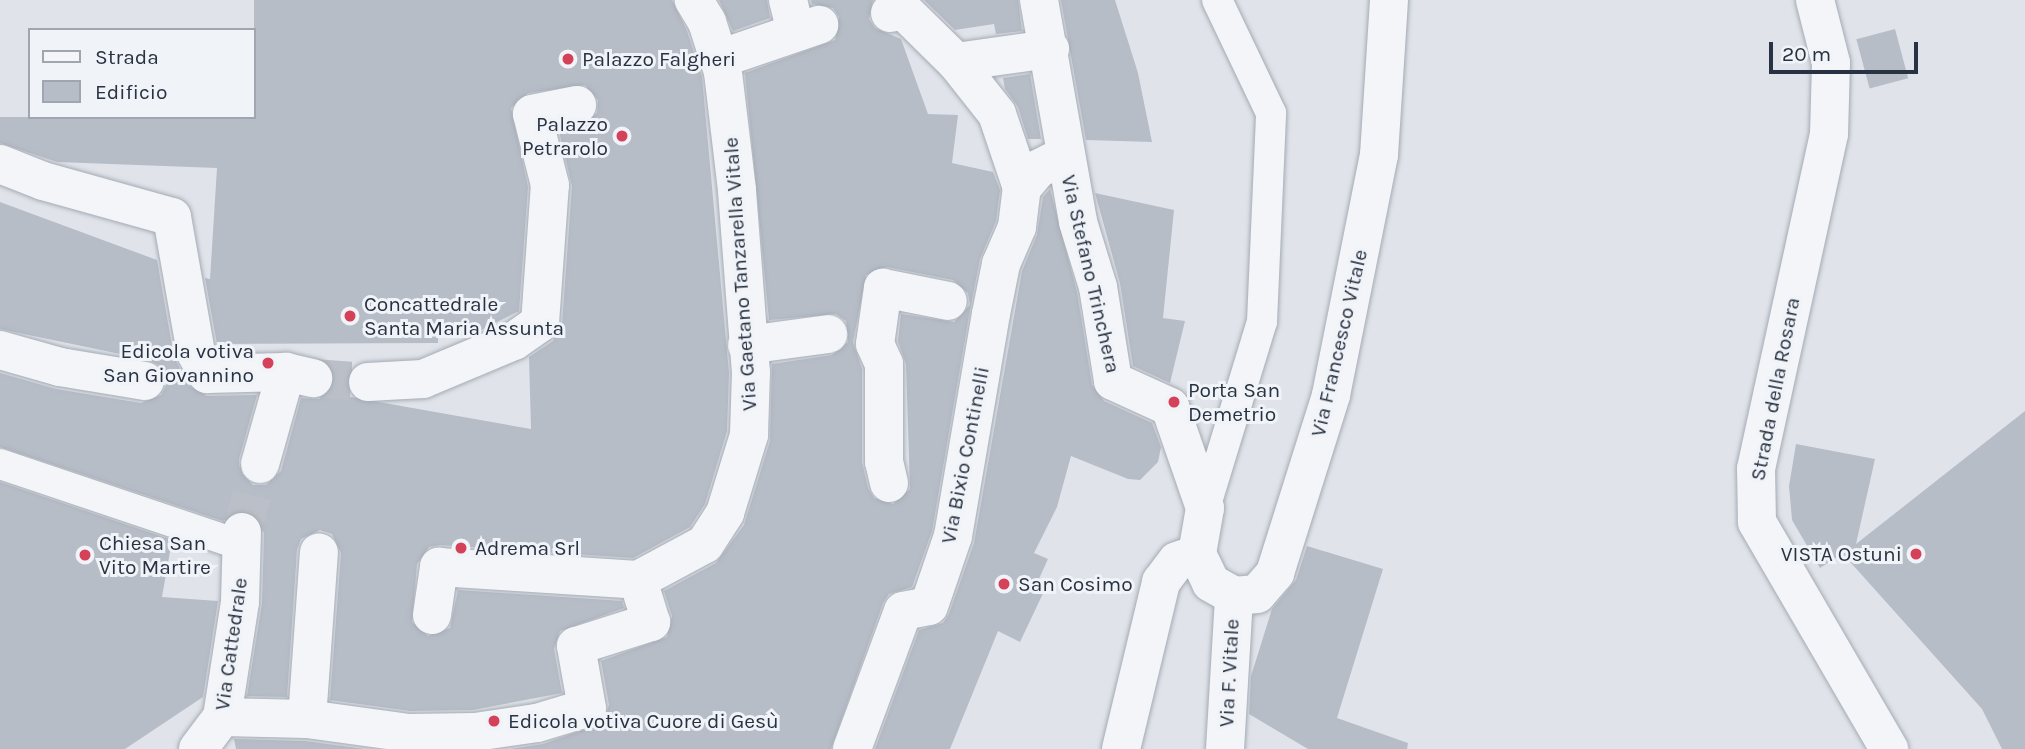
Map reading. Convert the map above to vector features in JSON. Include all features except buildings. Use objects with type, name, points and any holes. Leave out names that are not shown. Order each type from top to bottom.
[{"type":"street","name":"Via Gaetano Tanzarella Vitale","points":[[638,580],[705,544],[725,513],[750,435],[737,190],[719,60],[694,0]]},
{"type":"street","name":"Via Stefano Trinchera","points":[[1039,0],[1050,49],[1065,155],[1078,222],[1098,288],[1113,381],[1170,407],[1205,508]]},
{"type":"street","points":[[1217,0],[1271,113],[1262,322],[1205,508],[1197,554],[1211,583],[1234,596]]},
{"type":"street","name":"Via Francesco Vitale","points":[[1234,596],[1257,594],[1275,573],[1331,395],[1379,155],[1389,0]]},
{"type":"street","name":"Strada della Rosara","points":[[1815,0],[1831,63],[1829,134],[1756,469],[1756,522],[1889,749]]},
{"type":"street","points":[[890,13],[903,10],[956,62],[997,114],[1022,188]]},
{"type":"street","points":[[719,60],[801,19]]},
{"type":"street","points":[[956,62],[1050,49]]},
{"type":"street","points":[[368,382],[423,379],[514,341],[540,323],[548,260],[550,185],[532,114],[577,105]]},
{"type":"street","points":[[1022,188],[1038,169],[1065,155]]},
{"type":"street","points":[[0,164],[43,181],[172,217],[195,353],[207,374],[300,375],[260,464]]},
{"type":"street","name":"Via Bixio Continelli","points":[[852,749],[903,611],[929,606],[953,536],[991,314],[1001,264],[1017,227],[1022,188]]},
{"type":"street","points":[[889,482],[884,462],[884,364],[875,344],[883,288],[948,301]]},
{"type":"street","points":[[747,345],[828,334]]},
{"type":"street","points":[[0,350],[60,367],[145,381]]},
{"type":"street","points":[[0,464],[240,538]]},
{"type":"street","name":"Via Cattedrale","points":[[198,749],[222,717],[240,602],[240,538]]},
{"type":"street","points":[[307,719],[319,552]]},
{"type":"street","points":[[1121,749],[1161,582],[1177,561],[1197,554]]},
{"type":"street","points":[[222,717],[307,719],[408,733],[475,732],[537,723],[587,708],[576,646],[651,622],[638,580],[439,566],[432,615]]},
{"type":"street","name":"Via F. Vitale","points":[[1225,749],[1234,596]]},
{"type":"tunnel","points":[[313,378],[368,382]]},
{"type":"tunnel","points":[[242,532],[260,464]]},
{"type":"place","name":"Palazzo Falgheri","points":[[568,59]]},
{"type":"place","name":"Palazzo Petrarolo","points":[[622,136]]},
{"type":"place","name":"Concattedrale Santa Maria Assunta","points":[[350,316]]},
{"type":"place","name":"Edicola votiva San Giovannino","points":[[268,363]]},
{"type":"place","name":"Porta San Demetrio","points":[[1174,402]]},
{"type":"place","name":"Adrema Srl","points":[[461,548]]},
{"type":"place","name":"VISTA Ostuni","points":[[1916,554]]},
{"type":"place","name":"Chiesa San Vito Martire","points":[[85,555]]},
{"type":"place","name":"San Cosimo","points":[[1004,584]]},
{"type":"place","name":"Edicola votiva Cuore di Gesù","points":[[494,721]]}]
